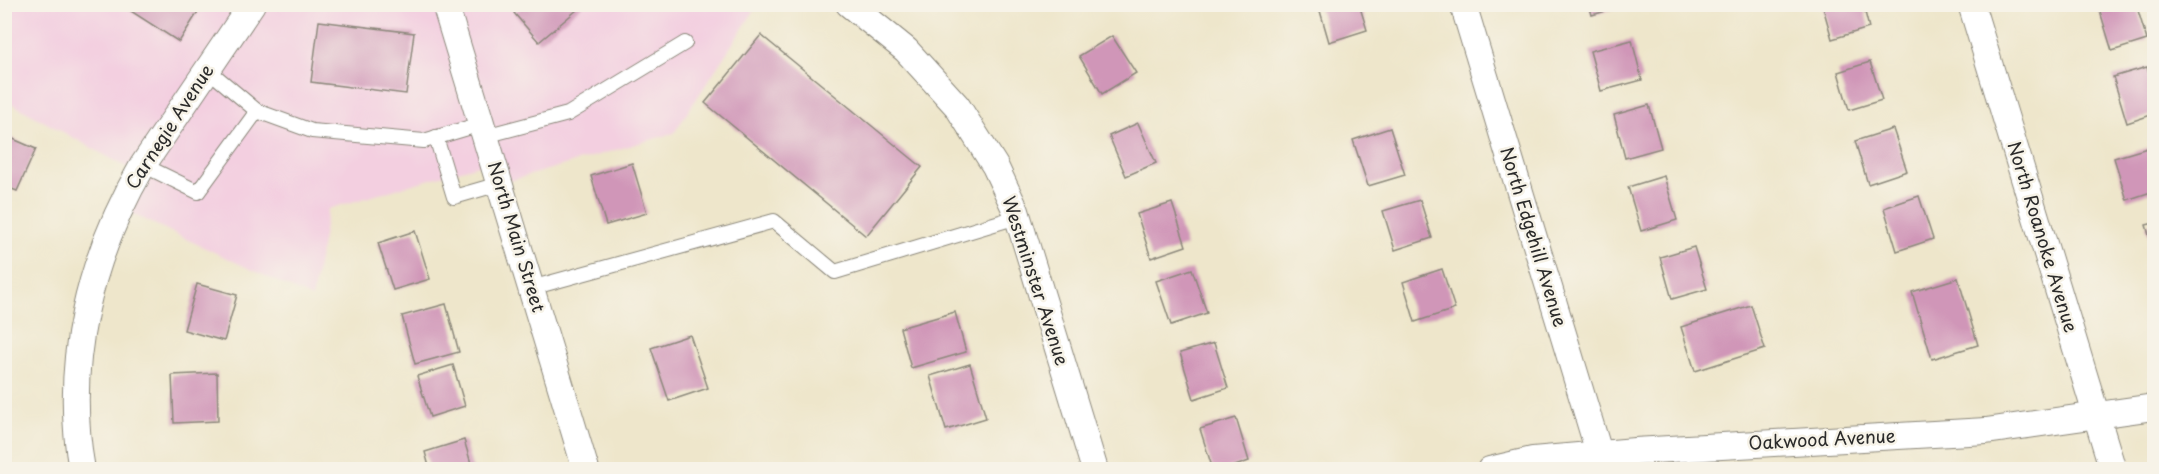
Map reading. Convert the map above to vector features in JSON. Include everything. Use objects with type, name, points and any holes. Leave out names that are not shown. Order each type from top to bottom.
[{"type":"street","name":"Carnegie Avenue","points":[[82,470],[76,421],[76,373],[80,334],[99,257],[130,186],[142,165],[252,4]]},
{"type":"street","name":"North Main Street","points":[[445,4],[586,470]]},
{"type":"street","name":"North Edgehill Avenue","points":[[1462,4],[1601,462]]},
{"type":"street","name":"North Roanoke Avenue","points":[[1971,4],[2113,470]]},
{"type":"street","name":"Westminster Avenue","points":[[850,5],[906,50],[957,106],[995,166],[1017,217],[1095,470]]},
{"type":"street","name":"Oakwood Avenue","points":[[1490,470],[1533,460],[1601,462],[1704,446],[1986,431],[2154,407]]},
{"type":"lane","points":[[207,69],[257,111],[312,131],[424,141],[568,114],[686,43]]},
{"type":"lane","points":[[142,165],[198,192],[257,111]]},
{"type":"lane","points":[[436,137],[454,196],[499,184]]},
{"type":"lane","points":[[531,288],[774,221],[835,272],[1017,217]]},
{"type":"shaded area","points":[[5,5],[758,5],[674,133],[499,184],[492,161],[328,209],[312,298],[120,208],[137,173],[5,100]]},
{"type":"building","points":[[120,4],[203,4],[179,42]]},
{"type":"building","points":[[524,4],[584,4],[539,42],[514,13]]},
{"type":"building","points":[[1318,4],[1359,4],[1367,30],[1329,42]]},
{"type":"building","points":[[1589,4],[1627,4],[1627,5],[1592,15]]},
{"type":"building","points":[[1822,4],[1863,4],[1869,28],[1832,39]]},
{"type":"building","points":[[2111,4],[2136,4],[2147,40],[2112,51],[2099,8]]},
{"type":"building","points":[[319,21],[414,33],[406,94],[311,82]]},
{"type":"building","points":[[761,35],[922,167],[866,236],[705,103]]},
{"type":"building","points":[[1112,36],[1136,73],[1102,94],[1079,56]]},
{"type":"building","points":[[1632,40],[1642,80],[1601,91],[1590,51]]},
{"type":"building","points":[[1870,62],[1882,100],[1849,110],[1838,72]]},
{"type":"building","points":[[2147,67],[2154,91],[2154,114],[2127,123],[2113,77]]},
{"type":"building","points":[[1649,105],[1661,148],[1625,158],[1614,115]]},
{"type":"building","points":[[1138,123],[1156,163],[1126,176],[1109,136]]},
{"type":"building","points":[[1390,128],[1405,175],[1368,186],[1353,140]]},
{"type":"building","points":[[1893,129],[1907,171],[1868,184],[1855,141]]},
{"type":"building","points":[[4,135],[36,149],[17,191],[4,186]]},
{"type":"building","points":[[2154,146],[2154,191],[2127,200],[2114,158]]},
{"type":"building","points":[[632,163],[647,213],[606,225],[591,176]]},
{"type":"building","points":[[1664,176],[1677,220],[1641,231],[1628,187]]},
{"type":"building","points":[[1919,196],[1933,239],[1897,251],[1884,208]]},
{"type":"building","points":[[1420,200],[1432,238],[1395,250],[1383,211]]},
{"type":"building","points":[[1172,203],[1186,246],[1151,258],[1137,214]]},
{"type":"building","points":[[2154,223],[2154,252],[2146,225]]},
{"type":"building","points":[[415,231],[430,279],[393,290],[378,243]]},
{"type":"building","points":[[1694,247],[1707,289],[1672,299],[1660,257]]},
{"type":"building","points":[[1192,269],[1207,313],[1171,325],[1156,281]]},
{"type":"building","points":[[1442,269],[1455,309],[1415,322],[1403,282]]},
{"type":"building","points":[[1958,278],[1978,345],[1932,359],[1912,292]]},
{"type":"building","points":[[197,284],[237,295],[224,341],[184,330]]},
{"type":"building","points":[[446,304],[459,352],[415,364],[402,316]]},
{"type":"building","points":[[1751,305],[1765,349],[1695,371],[1681,327]]},
{"type":"building","points":[[955,312],[966,352],[911,368],[900,328]]},
{"type":"building","points":[[690,335],[708,388],[669,401],[651,348]]},
{"type":"building","points":[[1214,343],[1228,388],[1194,399],[1180,353]]},
{"type":"building","points":[[970,364],[986,418],[946,430],[930,376]]},
{"type":"building","points":[[453,365],[465,406],[430,417],[417,376]]},
{"type":"building","points":[[217,373],[218,421],[174,423],[172,375]]},
{"type":"building","points":[[1236,418],[1249,461],[1224,470],[1213,470],[1200,429]]},
{"type":"building","points":[[464,440],[473,470],[430,470],[425,452]]}]
